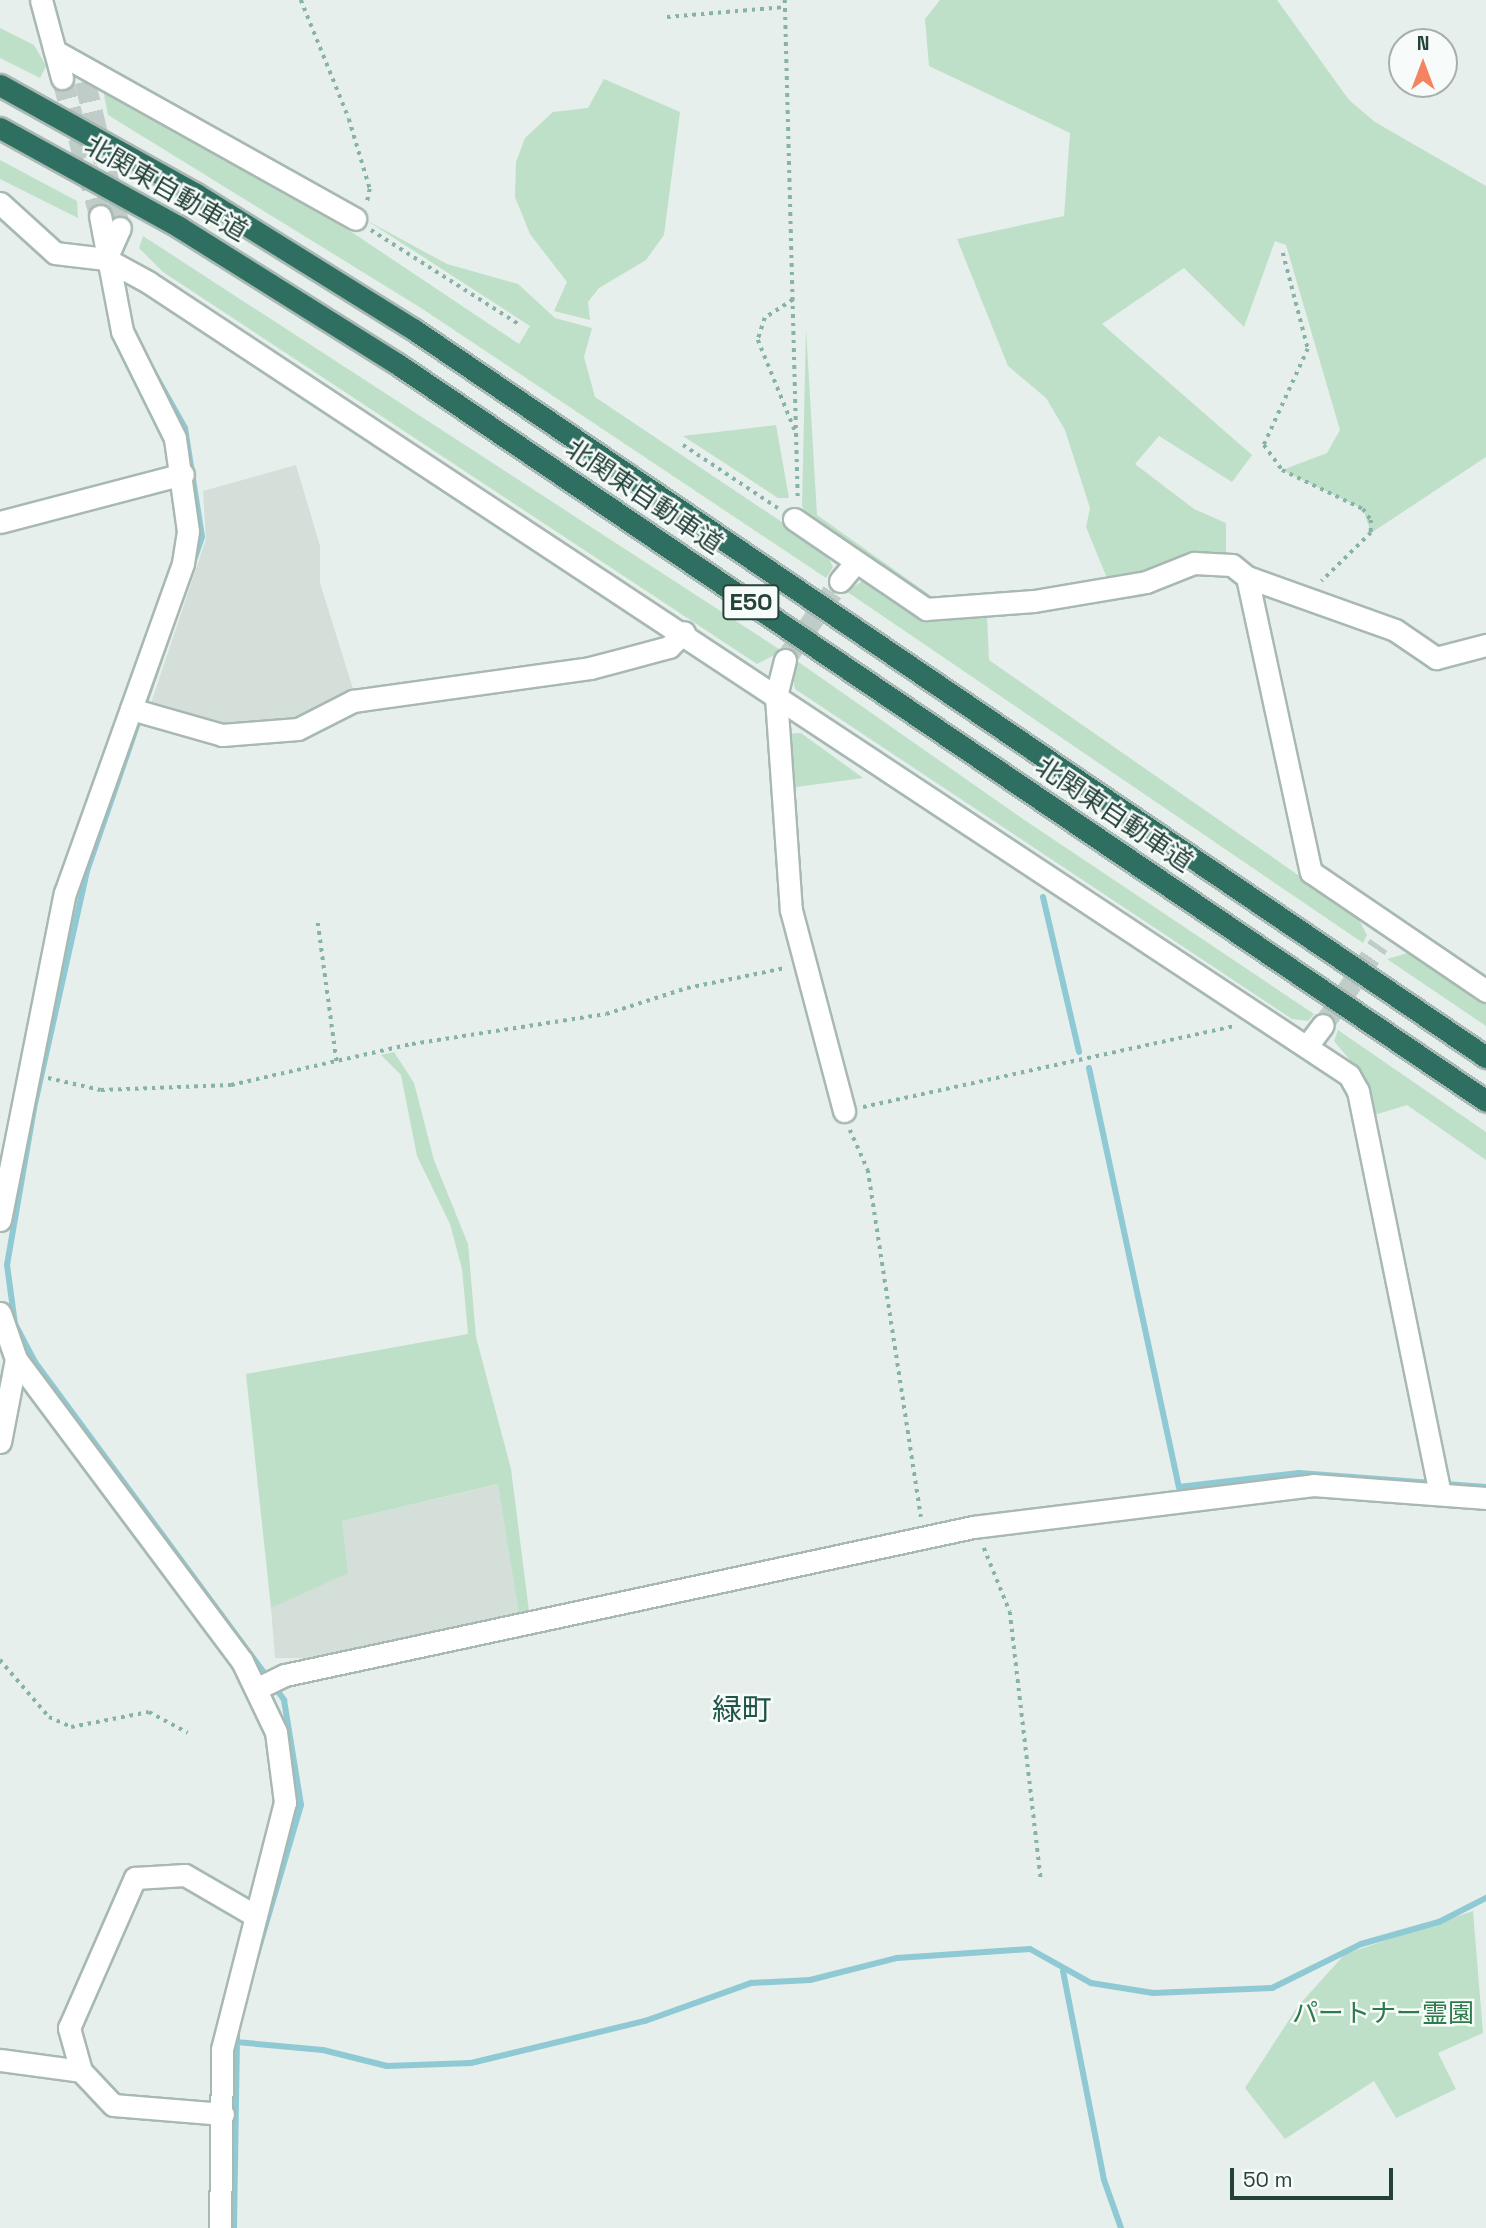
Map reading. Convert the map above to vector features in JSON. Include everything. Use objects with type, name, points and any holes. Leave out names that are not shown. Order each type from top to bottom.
[{"type":"highway","name":"北関東自動車道","points":[[0,85],[196,194],[402,322],[1486,1057]]},
{"type":"highway","name":"北関東自動車道","points":[[0,128],[180,227],[373,349],[1486,1101]]},
{"type":"street","points":[[41,0],[61,78]]},
{"type":"street","points":[[55,51],[82,71],[355,219]]},
{"type":"street","points":[[0,203],[55,253],[106,260],[684,632],[776,697],[1349,1075],[1358,1091],[1440,1494]]},
{"type":"street","points":[[0,1220],[7,1137],[28,1071],[65,894],[183,563],[183,474],[175,438],[122,331],[106,260],[100,216]]},
{"type":"street","points":[[106,260],[120,228]]},
{"type":"street","points":[[0,522],[183,474]]},
{"type":"street","points":[[794,519],[926,609],[1116,589],[1215,560],[1248,577],[1308,594],[1395,630],[1436,658],[1486,645]]},
{"type":"street","points":[[840,581],[855,563]]},
{"type":"street","points":[[1248,577],[1311,872],[1385,936],[1484,985]]},
{"type":"street","points":[[131,709],[222,735],[298,729],[354,701],[590,668],[669,647],[684,632]]},
{"type":"street","points":[[785,660],[776,697],[789,894],[804,964],[844,1111]]},
{"type":"street","points":[[1307,1046],[1323,1025]]},
{"type":"street","points":[[0,1313],[16,1359],[260,1687],[276,1732],[285,1802],[227,2014],[220,2228]]},
{"type":"street","points":[[0,1442],[16,1359]]},
{"type":"street","points":[[260,1687],[285,1675],[973,1528],[1313,1485],[1486,1498]]},
{"type":"street","points":[[223,2114],[113,2105],[81,2071],[69,2028],[135,1878],[185,1875],[254,1915]]},
{"type":"street","points":[[0,2060],[81,2071]]},
{"type":"path","points":[[301,0],[370,189],[355,219],[520,325]]},
{"type":"path","points":[[785,0],[797,436],[794,519]]},
{"type":"path","points":[[667,17],[785,7]]},
{"type":"path","points":[[1283,253],[1308,349],[1264,445],[1282,470],[1363,509],[1371,520],[1371,533],[1308,594]]},
{"type":"path","points":[[793,300],[765,318],[758,340],[797,436]]},
{"type":"path","points":[[683,444],[794,519]]},
{"type":"path","points":[[318,923],[337,1064]]},
{"type":"path","points":[[28,1071],[80,1086],[128,1090],[231,1086],[337,1064],[412,1044],[606,1014],[687,988],[804,964]]},
{"type":"path","points":[[925,1539],[868,1170],[844,1111],[1221,1031],[1251,1010]]},
{"type":"path","points":[[973,1528],[992,1558],[1010,1612],[1041,1879]]},
{"type":"path","points":[[0,1660],[33,1702],[71,1727],[149,1712],[188,1733]]},
{"type":"shaded area","points":[[296,465],[320,546],[320,583],[354,692],[310,718],[226,730],[149,709],[206,539],[203,491]]},
{"type":"shaded area","points":[[499,1484],[520,1620],[318,1658],[275,1658],[271,1608],[297,1594],[342,1521]]},
{"type":"green space","points":[[940,0],[1277,0],[1349,100],[1375,122],[1486,186],[1486,457],[1371,533],[1363,509],[1282,470],[1327,453],[1340,430],[1286,245],[1275,241],[1244,327],[1184,268],[1102,324],[1252,455],[1232,482],[1159,436],[1135,464],[1194,509],[1226,523],[1226,554],[1183,556],[1109,583],[1086,527],[1090,508],[1065,430],[1046,398],[1008,366],[957,239],[1064,216],[1070,133],[929,66],[925,19]]},
{"type":"green space","points":[[0,28],[34,45],[46,66],[40,78],[0,58]]},
{"type":"green space","points":[[604,79],[680,112],[664,235],[646,260],[599,288],[588,302],[590,320],[554,311],[567,282],[530,234],[515,197],[516,162],[525,138],[553,112],[588,108]]},
{"type":"green space","points":[[102,84],[353,233],[519,344],[530,326],[366,220],[447,264],[518,284],[555,318],[592,328],[584,357],[595,397],[825,551],[833,567],[826,578],[421,308],[108,115]]},
{"type":"green space","points":[[0,160],[77,201],[78,218],[0,179]]},
{"type":"green space","points":[[143,236],[782,651],[757,664],[163,272],[139,248]]},
{"type":"green space","points":[[806,329],[817,515],[934,598],[926,600],[810,520],[802,506]]},
{"type":"green space","points":[[776,425],[789,498],[778,498],[683,436]]},
{"type":"green space","points":[[1201,572],[1142,597],[987,617],[989,660],[1357,916],[1367,935],[1363,943],[846,591],[866,579],[925,618]]},
{"type":"green space","points":[[797,661],[1023,819],[1314,1014],[1308,1021],[1292,1019],[795,689],[791,669]]},
{"type":"green space","points":[[801,733],[863,778],[789,788],[786,734]]},
{"type":"green space","points":[[1411,952],[1486,1002],[1486,1026],[1387,959]]},
{"type":"green space","points":[[1338,1030],[1486,1132],[1486,1160],[1407,1105],[1371,1116],[1360,1072],[1334,1041]]},
{"type":"green space","points":[[394,1052],[414,1083],[434,1160],[468,1244],[476,1337],[511,1469],[530,1619],[520,1620],[498,1484],[342,1521],[348,1573],[271,1608],[246,1374],[468,1334],[462,1269],[450,1224],[417,1156],[401,1075],[381,1055]]},
{"type":"green space","name":"パートナー霊園","points":[[1473,1911],[1483,2033],[1438,2053],[1456,2089],[1396,2118],[1374,2081],[1285,2139],[1245,2088],[1298,2006],[1345,1954]]},
{"type":"waterway","points":[[148,362],[185,428],[202,537],[87,871],[35,1103],[7,1265],[15,1324],[35,1362],[284,1700],[301,1805],[252,1972]]},
{"type":"waterway","points":[[1043,897],[1079,1052]]},
{"type":"waterway","points":[[1089,1068],[1179,1487],[1299,1473],[1486,1487]]},
{"type":"waterway","points":[[236,2042],[323,2050],[387,2066],[471,2063],[645,2021],[751,1983],[810,1980],[897,1958],[1030,1949],[1091,1983],[1153,1993],[1272,1988],[1361,1944],[1439,1922],[1486,1898]]},
{"type":"waterway","points":[[1063,1971],[1104,2180],[1121,2228]]},
{"type":"waterway","points":[[234,2228],[237,2030]]},
{"type":"tunnel","points":[[62,78],[100,216]]},
{"type":"tunnel","points":[[85,81],[120,228]]},
{"type":"tunnel","points":[[785,660],[840,581]]},
{"type":"tunnel","points":[[1323,1025],[1379,944]]},
{"type":"district","name":"緑町","points":[[742,1710]]}]
